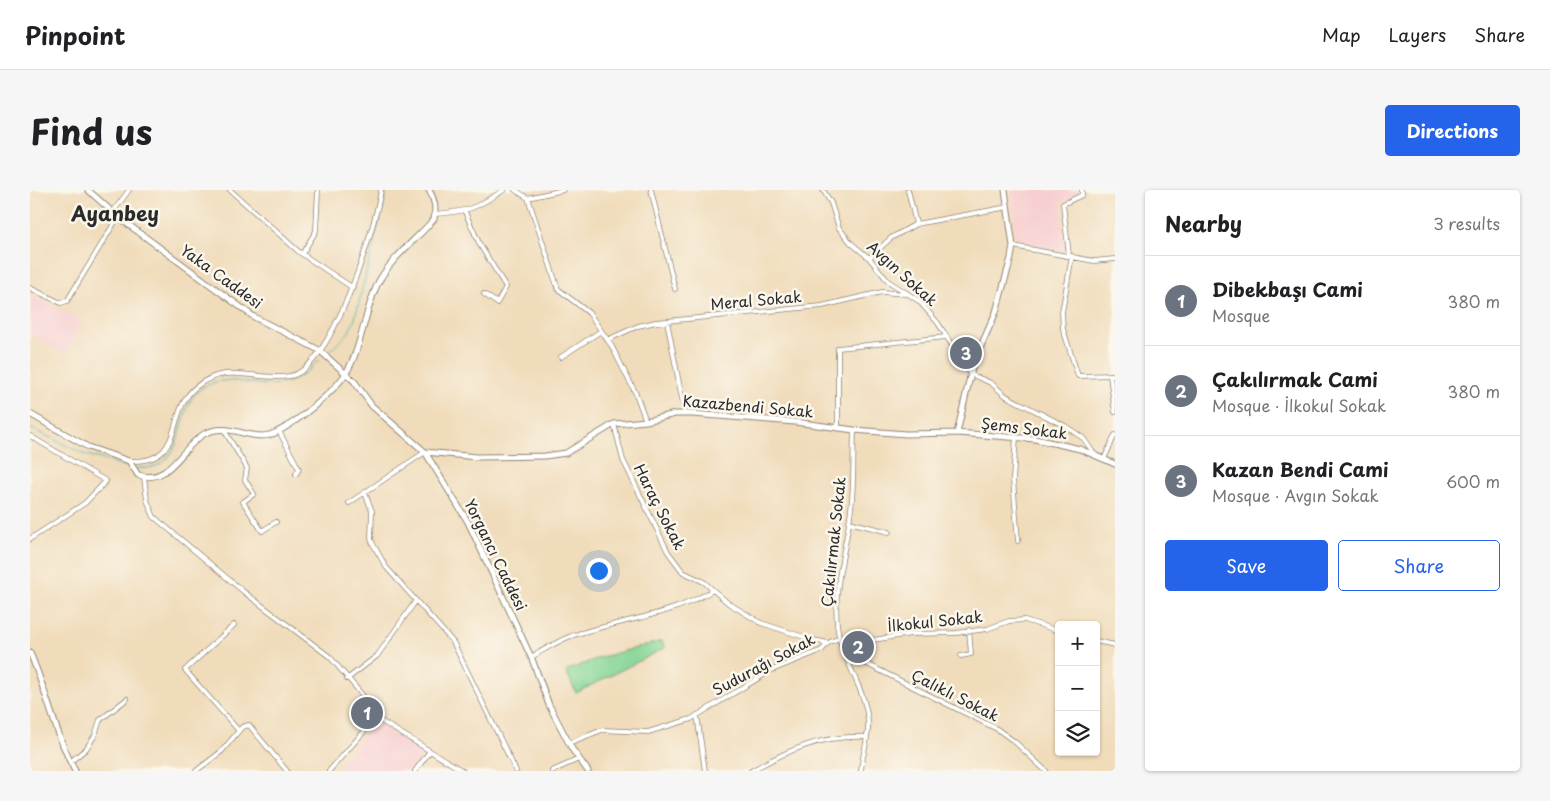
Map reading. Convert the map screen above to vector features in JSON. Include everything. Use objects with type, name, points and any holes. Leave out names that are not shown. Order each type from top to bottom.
[{"type":"street","name":"Yaka Caddesi","points":[[88,190],[118,217],[254,317],[319,350],[346,373]]},
{"type":"street","points":[[113,212],[129,190]]},
{"type":"street","points":[[230,190],[302,254],[353,288]]},
{"type":"street","points":[[302,254],[316,231],[318,190]]},
{"type":"street","points":[[30,414],[88,447],[129,461],[151,460],[166,449],[184,400],[205,380],[220,374],[247,373],[279,378],[293,376],[304,369],[341,316],[353,288],[382,190]]},
{"type":"street","points":[[129,461],[138,475],[144,477],[162,474],[199,437],[212,430],[223,428],[260,436],[279,431],[329,392],[346,373],[378,284],[389,264],[429,225],[435,214],[433,197],[429,190]]},
{"type":"street","points":[[435,214],[465,212],[475,209],[503,190]]},
{"type":"street","points":[[515,190],[528,198],[558,289],[588,313],[607,340],[636,394],[646,420]]},
{"type":"street","points":[[528,198],[563,190]]},
{"type":"street","points":[[651,190],[675,289]]},
{"type":"street","name":"Avgın Sokak","points":[[823,190],[839,228],[851,243],[869,258],[888,280],[919,301],[946,336],[970,374]]},
{"type":"street","points":[[908,190],[916,224]]},
{"type":"street","points":[[957,433],[970,374],[996,312],[1013,246],[1005,190]]},
{"type":"street","points":[[1082,190],[1082,195],[1063,204],[1070,255],[1062,312],[1064,329],[1078,376],[1113,375],[1115,412]]},
{"type":"street","points":[[869,258],[891,238],[916,224],[1008,207]]},
{"type":"street","points":[[465,212],[480,245],[506,287],[498,303],[484,294]]},
{"type":"street","points":[[30,288],[62,303],[67,301],[118,217]]},
{"type":"street","points":[[1013,246],[1070,255],[1094,261],[1115,259]]},
{"type":"street","name":"Meral Sokak","points":[[607,340],[638,326],[667,321],[822,306],[882,292],[908,294]]},
{"type":"street","points":[[667,321],[685,414]]},
{"type":"street","points":[[561,357],[600,331]]},
{"type":"street","points":[[838,428],[838,348],[946,336]]},
{"type":"street","name":"Yorgancı Caddesi","points":[[346,373],[372,406],[425,452],[468,522],[531,657],[549,705],[579,760],[588,771]]},
{"type":"street","points":[[970,374],[991,384],[1006,396],[1071,430],[1082,438],[1096,456]]},
{"type":"street","name":"Kazazbendi Sokak","points":[[425,452],[477,457],[546,456],[566,453],[614,424],[685,414],[795,422],[854,430],[906,434],[957,433]]},
{"type":"street","name":"Haraç Sokak","points":[[614,424],[624,460],[668,552],[682,572],[704,582],[728,603],[762,623],[813,640],[828,642]]},
{"type":"street","points":[[223,428],[247,468],[245,480],[254,494],[243,502],[262,531],[276,522]]},
{"type":"street","name":"Çakılırmak Sokak","points":[[854,430],[852,499],[837,591],[837,623],[841,645],[866,714],[868,729],[860,771]]},
{"type":"street","points":[[279,431],[295,458],[299,469],[296,474]]},
{"type":"street","name":"Şems Sokak","points":[[957,433],[1058,444],[1115,464]]},
{"type":"street","points":[[1104,459],[1115,435]]},
{"type":"street","points":[[30,436],[106,481],[85,503],[30,539]]},
{"type":"street","points":[[1016,438],[1013,480],[1018,542]]},
{"type":"street","points":[[348,503],[425,452]]},
{"type":"street","points":[[144,477],[146,500],[154,517],[244,592],[330,657],[375,710],[376,718],[329,771]]},
{"type":"street","points":[[365,493],[372,511],[371,539],[373,544],[386,567],[415,602],[421,604],[453,642],[516,771]]},
{"type":"street","points":[[849,522],[889,532]]},
{"type":"street","points":[[531,657],[570,636],[654,614],[700,598],[713,590]]},
{"type":"street","points":[[348,679],[377,656],[415,602]]},
{"type":"street","name":"İlkokul Sokak","points":[[841,645],[911,634],[956,633],[987,629],[1009,621],[1024,620],[1055,630]]},
{"type":"street","points":[[234,625],[184,670],[239,731]]},
{"type":"street","points":[[961,656],[971,654],[969,630]]},
{"type":"street","points":[[828,642],[839,638]]},
{"type":"street","name":"Sudurağı Sokak","points":[[569,743],[602,730],[648,732],[697,716],[772,670],[822,650],[828,642]]},
{"type":"street","points":[[1100,643],[1115,645]]},
{"type":"street","points":[[30,653],[43,684],[60,742],[75,771]]},
{"type":"street","name":"Çalıklı Sokak","points":[[845,653],[997,729],[1015,742],[1046,771]]},
{"type":"street","points":[[70,762],[86,749],[96,735],[100,720],[127,699]]},
{"type":"street","points":[[697,716],[705,771]]},
{"type":"street","points":[[376,718],[463,771]]},
{"type":"street","points":[[196,771],[222,751],[239,731],[250,725],[287,771]]},
{"type":"street","points":[[751,771],[800,746],[834,738],[866,737]]},
{"type":"street","points":[[415,771],[430,751]]},
{"type":"street","points":[[552,771],[579,760]]},
{"type":"shaded area","points":[[1011,190],[1080,190],[1077,197],[1061,203],[1066,251],[1025,245],[1018,241],[1015,236]]},
{"type":"shaded area","points":[[30,295],[82,320],[66,355],[30,335]]},
{"type":"shaded area","points":[[374,721],[425,751],[410,771],[347,771],[339,765]]},
{"type":"green space","points":[[662,641],[665,648],[576,693],[566,671],[598,658]]},
{"type":"waterway","points":[[330,351],[348,333],[354,322],[387,190]]},
{"type":"waterway","points":[[137,468],[153,467],[165,461],[173,451],[191,400],[198,391],[209,384],[220,381],[265,384],[288,382],[301,376],[319,360]]},
{"type":"waterway","points":[[30,428],[84,454],[125,466]]},
{"type":"place","name":"Kazan Bendi Cami","points":[[966,353]]},
{"type":"place","name":"Çakılırmak Cami","points":[[858,647]]},
{"type":"place","name":"Dibekbaşı Cami","points":[[367,713]]},
{"type":"district","name":"Ayanbey","points":[[115,214]]}]
